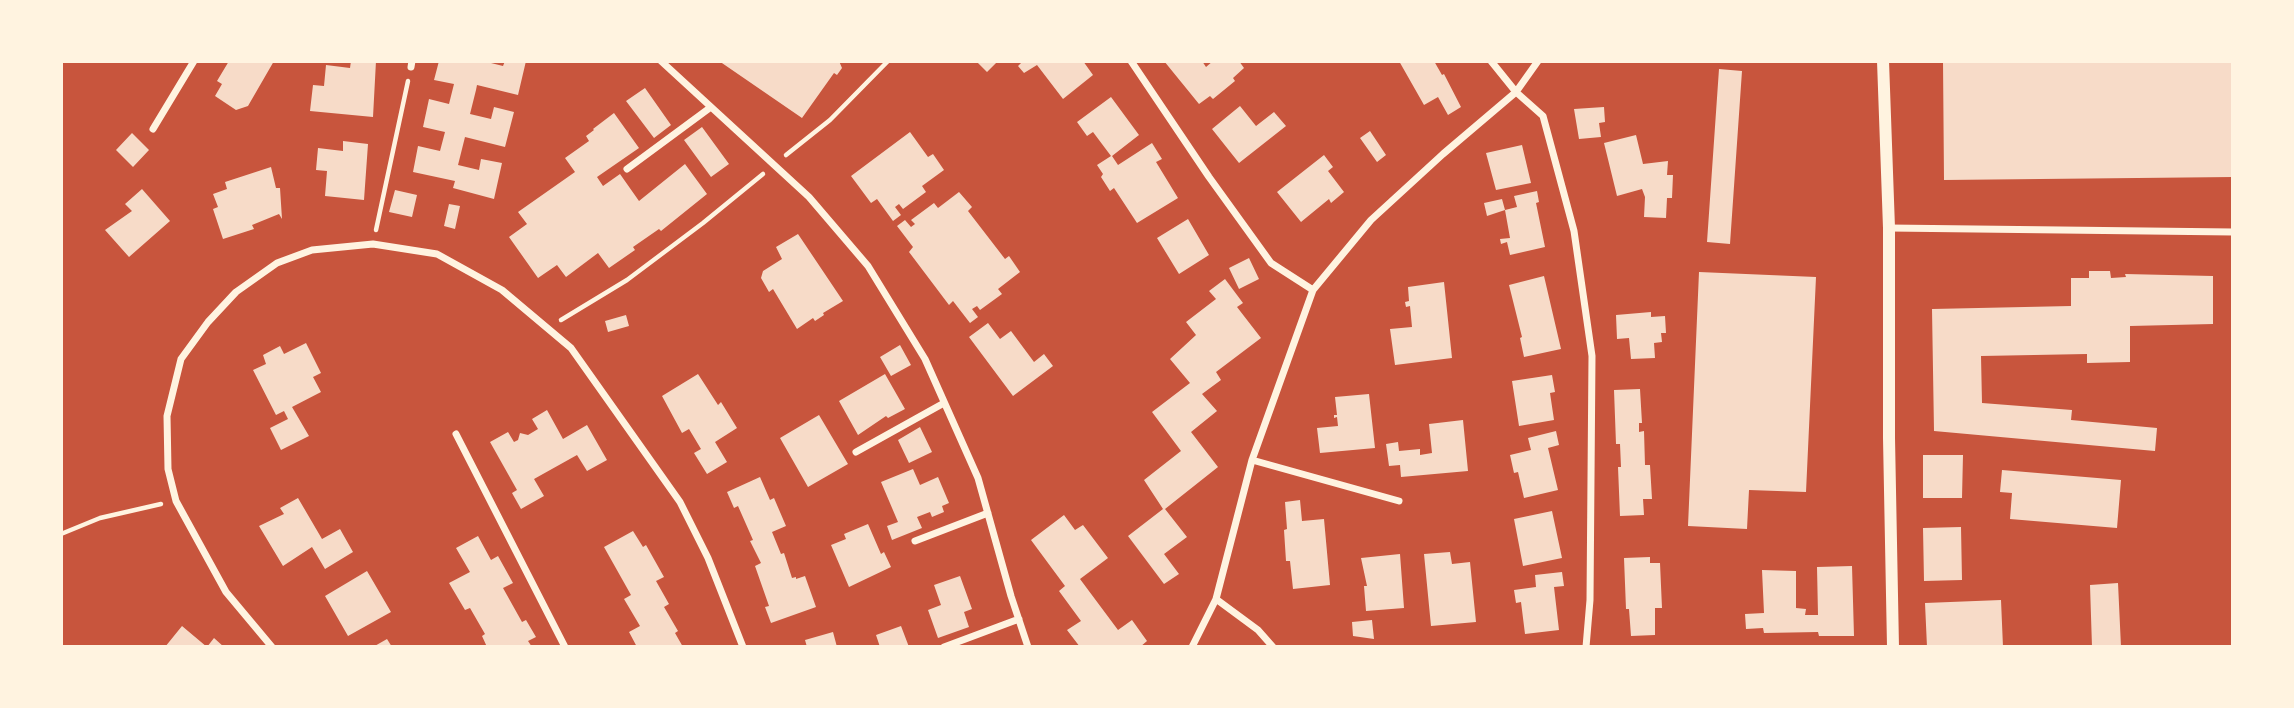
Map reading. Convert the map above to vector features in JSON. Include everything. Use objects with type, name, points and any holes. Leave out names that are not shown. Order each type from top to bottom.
[{"type":"street","points":[[152,129],[194,61]]},
{"type":"street","points":[[661,61],[809,197],[868,266],[925,359],[978,478],[1028,647]]},
{"type":"street","points":[[1131,61],[1209,177],[1271,262],[1313,290]]},
{"type":"street","points":[[1491,61],[1516,92],[1543,116],[1574,231],[1592,356],[1590,600],[1586,647]]},
{"type":"street","points":[[1192,647],[1216,599],[1252,460],[1313,290],[1370,220],[1516,92],[1538,61]]},
{"type":"street","points":[[1883,61],[1889,228],[1893,647]]},
{"type":"street","points":[[627,169],[711,107]]},
{"type":"street","points":[[1889,228],[2233,232]]},
{"type":"street","points":[[272,647],[226,592],[176,501],[168,469],[167,416],[181,359],[208,322],[236,292],[277,263],[312,250],[373,244],[437,254],[502,290],[571,348],[680,502],[708,558],[743,647]]},
{"type":"street","points":[[856,452],[944,403]]},
{"type":"street","points":[[456,434],[565,647]]},
{"type":"street","points":[[1252,460],[1399,501]]},
{"type":"street","points":[[915,541],[988,513]]},
{"type":"street","points":[[1216,599],[1258,630],[1273,647]]},
{"type":"street","points":[[944,647],[1019,619]]},
{"type":"path","points":[[547,328],[627,279],[704,223],[830,120],[888,61]]},
{"type":"path","points":[[373,244],[412,64]]},
{"type":"path","points":[[61,534],[100,518],[176,501]]},
{"type":"building","points":[[229,61],[274,61],[248,106],[236,110],[215,96],[222,84],[217,81]]},
{"type":"building","points":[[351,61],[376,61],[373,117],[310,111],[313,85],[324,86],[326,65],[350,68]]},
{"type":"building","points":[[439,61],[483,61],[503,66],[505,61],[526,61],[518,95],[477,85],[470,114],[491,119],[494,107],[514,112],[505,147],[465,137],[458,165],[479,170],[481,159],[502,163],[494,199],[453,188],[455,181],[413,172],[418,146],[440,151],[445,132],[423,127],[429,99],[449,104],[454,84],[434,80]]},
{"type":"building","points":[[719,61],[839,61],[842,68],[837,75],[834,73],[802,118]]},
{"type":"building","points":[[976,61],[998,61],[987,72]]},
{"type":"building","points":[[1023,61],[1083,61],[1093,75],[1063,99],[1037,65],[1024,73],[1018,66]]},
{"type":"building","points":[[1164,61],[1202,61],[1206,67],[1213,61],[1239,61],[1244,68],[1233,78],[1235,81],[1213,99],[1210,96],[1199,104]]},
{"type":"building","points":[[1399,61],[1434,61],[1461,107],[1448,115],[1438,97],[1424,105]]},
{"type":"building","points":[[1943,61],[2233,61],[2233,177],[1944,180]]},
{"type":"building","points":[[1719,69],[1742,71],[1730,244],[1707,242]]},
{"type":"building","points":[[645,88],[671,125],[654,138],[626,101]]},
{"type":"building","points":[[1111,97],[1139,135],[1112,156],[1118,165],[1152,143],[1162,159],[1156,162],[1178,198],[1137,223],[1114,188],[1110,191],[1101,177],[1103,174],[1097,165],[1111,156],[1093,132],[1087,136],[1077,122]]},
{"type":"building","points":[[1240,106],[1256,126],[1274,112],[1286,126],[1239,163],[1212,129]]},
{"type":"building","points":[[1604,107],[1605,122],[1599,123],[1601,137],[1579,139],[1574,109]]},
{"type":"building","points":[[614,113],[639,148],[597,177],[603,186],[620,174],[639,201],[685,164],[707,194],[661,231],[659,229],[633,247],[635,250],[609,268],[598,253],[566,277],[557,265],[538,278],[509,237],[527,224],[518,212],[575,172],[565,158],[589,141],[586,136]]},
{"type":"building","points":[[702,127],[729,164],[711,177],[684,140]]},
{"type":"building","points":[[1370,131],[1386,155],[1377,162],[1360,138]]},
{"type":"building","points":[[910,132],[928,157],[933,154],[944,170],[922,186],[926,192],[903,209],[899,204],[895,207],[901,215],[893,221],[877,199],[871,203],[851,176]]},
{"type":"building","points":[[132,133],[149,150],[133,167],[116,150]]},
{"type":"building","points":[[1636,135],[1643,164],[1668,161],[1667,175],[1673,175],[1672,198],[1667,198],[1666,218],[1644,217],[1645,197],[1642,189],[1617,196],[1604,143]]},
{"type":"building","points":[[343,141],[368,144],[364,200],[325,196],[327,171],[316,170],[318,148],[343,151]]},
{"type":"building","points":[[1522,145],[1531,183],[1496,190],[1486,153]]},
{"type":"building","points":[[1324,155],[1333,167],[1328,171],[1344,192],[1331,203],[1329,199],[1301,222],[1277,192]]},
{"type":"building","points":[[271,167],[276,188],[280,188],[282,219],[279,214],[252,225],[254,229],[223,239],[213,209],[218,207],[213,194],[227,189],[225,182]]},
{"type":"building","points":[[142,189],[170,221],[129,257],[105,230],[132,211],[125,204]]},
{"type":"building","points":[[395,190],[417,195],[412,217],[389,212]]},
{"type":"building","points":[[1537,191],[1539,202],[1536,203],[1545,247],[1510,255],[1507,242],[1501,244],[1500,239],[1510,238],[1505,210],[1517,207],[1514,196]]},
{"type":"building","points":[[959,192],[972,207],[968,211],[1005,259],[1009,256],[1020,272],[998,289],[1002,294],[980,310],[977,306],[972,309],[978,317],[970,323],[953,301],[949,305],[909,252],[913,247],[897,226],[905,220],[911,227],[915,224],[911,220],[934,203],[938,208]]},
{"type":"building","points":[[1502,199],[1505,210],[1487,216],[1484,203]]},
{"type":"building","points":[[449,204],[460,206],[455,229],[444,226]]},
{"type":"building","points":[[1188,219],[1209,255],[1179,274],[1157,238]]},
{"type":"building","points":[[798,234],[843,301],[815,321],[813,318],[797,329],[773,289],[769,292],[761,278],[763,271],[782,259],[776,247]]},
{"type":"building","points":[[1249,258],[1259,279],[1239,289],[1229,268]]},
{"type":"building","points":[[2089,271],[2110,271],[2111,278],[2126,277],[2125,274],[2213,276],[2213,324],[2130,326],[2130,362],[2087,363],[2087,354],[1981,356],[1982,403],[2072,410],[2071,420],[2157,428],[2155,451],[1934,431],[1932,309],[2071,306],[2071,278],[2089,278]]},
{"type":"building","points":[[1699,272],[1816,277],[1806,492],[1749,490],[1747,529],[1688,526]]},
{"type":"building","points":[[1544,276],[1561,349],[1524,357],[1522,337],[1509,285]]},
{"type":"building","points":[[1225,279],[1243,303],[1237,307],[1261,338],[1216,372],[1221,380],[1202,394],[1217,411],[1191,432],[1218,467],[1165,509],[1187,537],[1164,554],[1179,574],[1164,584],[1128,536],[1163,509],[1144,480],[1181,451],[1152,412],[1190,383],[1170,359],[1196,335],[1186,322],[1216,299],[1209,291]]},
{"type":"building","points":[[1444,282],[1452,358],[1395,365],[1390,329],[1412,327],[1410,306],[1406,307],[1405,302],[1409,301],[1408,287]]},
{"type":"building","points":[[1651,312],[1651,317],[1665,316],[1666,333],[1661,333],[1662,342],[1654,343],[1655,358],[1631,359],[1629,338],[1617,339],[1616,315]]},
{"type":"building","points":[[626,315],[629,326],[608,332],[605,321]]},
{"type":"building","points":[[988,323],[1000,339],[1011,331],[1034,362],[1044,354],[1053,366],[1013,396],[969,337]]},
{"type":"building","points":[[306,343],[321,373],[313,377],[321,392],[292,407],[309,436],[281,450],[270,428],[288,419],[284,411],[276,415],[253,370],[266,364],[263,355],[280,346],[284,354]]},
{"type":"building","points":[[900,345],[911,365],[891,376],[880,357]]},
{"type":"building","points":[[698,374],[718,405],[721,402],[737,428],[715,442],[727,462],[707,474],[694,453],[701,449],[689,429],[682,433],[662,396]]},
{"type":"building","points":[[885,374],[905,409],[888,418],[886,416],[858,435],[839,401]]},
{"type":"building","points":[[1552,375],[1555,392],[1550,393],[1554,420],[1519,426],[1512,381]]},
{"type":"building","points":[[1640,389],[1642,423],[1639,423],[1639,432],[1644,431],[1645,465],[1650,465],[1652,499],[1643,499],[1644,515],[1620,516],[1620,444],[1616,444],[1614,390]]},
{"type":"building","points":[[1369,394],[1375,448],[1320,453],[1317,428],[1338,426],[1337,417],[1334,418],[1334,415],[1337,415],[1335,397]]},
{"type":"building","points":[[547,410],[563,439],[587,425],[607,460],[587,471],[577,455],[534,479],[544,496],[521,509],[512,493],[517,490],[490,442],[508,432],[514,442],[518,440],[520,433],[528,435],[538,429],[532,419]]},
{"type":"building","points":[[819,415],[848,464],[808,487],[780,438]]},
{"type":"building","points":[[1463,420],[1468,471],[1401,477],[1400,465],[1389,466],[1386,444],[1398,442],[1399,451],[1420,449],[1420,455],[1432,453],[1429,424]]},
{"type":"building","points":[[920,427],[932,452],[909,463],[898,440]]},
{"type":"building","points":[[1556,431],[1559,445],[1548,448],[1558,490],[1524,498],[1518,472],[1514,473],[1510,455],[1531,450],[1528,438]]},
{"type":"building","points":[[1923,455],[1963,455],[1962,498],[1923,498]]},
{"type":"building","points":[[913,469],[920,485],[938,477],[949,503],[942,506],[944,512],[932,517],[930,512],[917,517],[922,528],[892,540],[887,526],[898,522],[881,482]]},
{"type":"building","points":[[2002,470],[2121,480],[2117,528],[2010,519],[2012,493],[2000,492]]},
{"type":"building","points":[[760,477],[770,500],[774,498],[786,526],[772,532],[781,554],[784,553],[792,578],[805,576],[816,607],[771,623],[765,607],[769,606],[755,566],[761,563],[738,506],[734,508],[727,492]]},
{"type":"building","points":[[298,498],[322,539],[340,529],[353,552],[325,569],[312,547],[283,566],[259,526],[284,514],[280,508]]},
{"type":"building","points":[[1300,500],[1302,521],[1324,519],[1330,585],[1293,589],[1290,561],[1286,561],[1285,502]]},
{"type":"building","points":[[1552,511],[1562,558],[1523,566],[1514,519]]},
{"type":"building","points":[[1064,515],[1075,530],[1083,525],[1108,558],[1080,579],[1118,630],[1132,620],[1147,641],[1140,647],[1080,647],[1067,630],[1081,621],[1059,591],[1065,586],[1031,540]]},
{"type":"building","points":[[868,524],[881,554],[884,552],[891,567],[849,587],[831,545],[846,539],[844,534]]},
{"type":"building","points":[[1961,527],[1962,580],[1924,581],[1923,528]]},
{"type":"building","points":[[633,531],[643,547],[646,545],[664,577],[656,581],[669,604],[664,607],[678,631],[675,633],[683,647],[637,647],[629,632],[640,626],[624,599],[631,595],[604,547]]},
{"type":"building","points":[[478,536],[491,560],[498,556],[513,583],[503,588],[522,622],[526,620],[536,637],[528,641],[532,647],[487,647],[482,636],[485,634],[470,608],[465,610],[449,583],[470,572],[456,548]]},
{"type":"building","points":[[1450,552],[1452,564],[1470,562],[1476,622],[1431,626],[1424,554]]},
{"type":"building","points":[[1400,554],[1404,608],[1366,611],[1364,586],[1367,586],[1361,558]]},
{"type":"building","points":[[1650,557],[1650,563],[1660,563],[1662,608],[1655,608],[1655,635],[1631,636],[1629,609],[1626,609],[1624,558]]},
{"type":"building","points":[[1852,566],[1854,636],[1819,636],[1818,632],[1764,633],[1763,628],[1746,629],[1745,614],[1764,613],[1762,570],[1796,571],[1796,608],[1806,609],[1805,615],[1818,615],[1817,567]]},
{"type":"building","points":[[367,571],[391,612],[348,636],[325,596]]},
{"type":"building","points":[[1562,572],[1564,586],[1554,587],[1559,630],[1525,634],[1521,602],[1516,603],[1514,590],[1536,587],[1535,575]]},
{"type":"building","points":[[960,576],[972,609],[964,612],[969,627],[938,638],[928,610],[941,605],[934,585]]},
{"type":"building","points":[[2118,583],[2121,647],[2092,647],[2090,585]]},
{"type":"building","points":[[2001,600],[2003,647],[1927,647],[1925,603]]},
{"type":"building","points":[[1372,620],[1374,639],[1353,636],[1352,622]]},
{"type":"building","points":[[182,626],[207,647],[165,647]]},
{"type":"building","points":[[901,626],[909,647],[880,647],[876,635]]},
{"type":"building","points":[[833,632],[837,647],[807,647],[805,640]]},
{"type":"building","points":[[214,638],[224,647],[207,647]]},
{"type":"building","points":[[387,639],[392,647],[373,647]]}]
